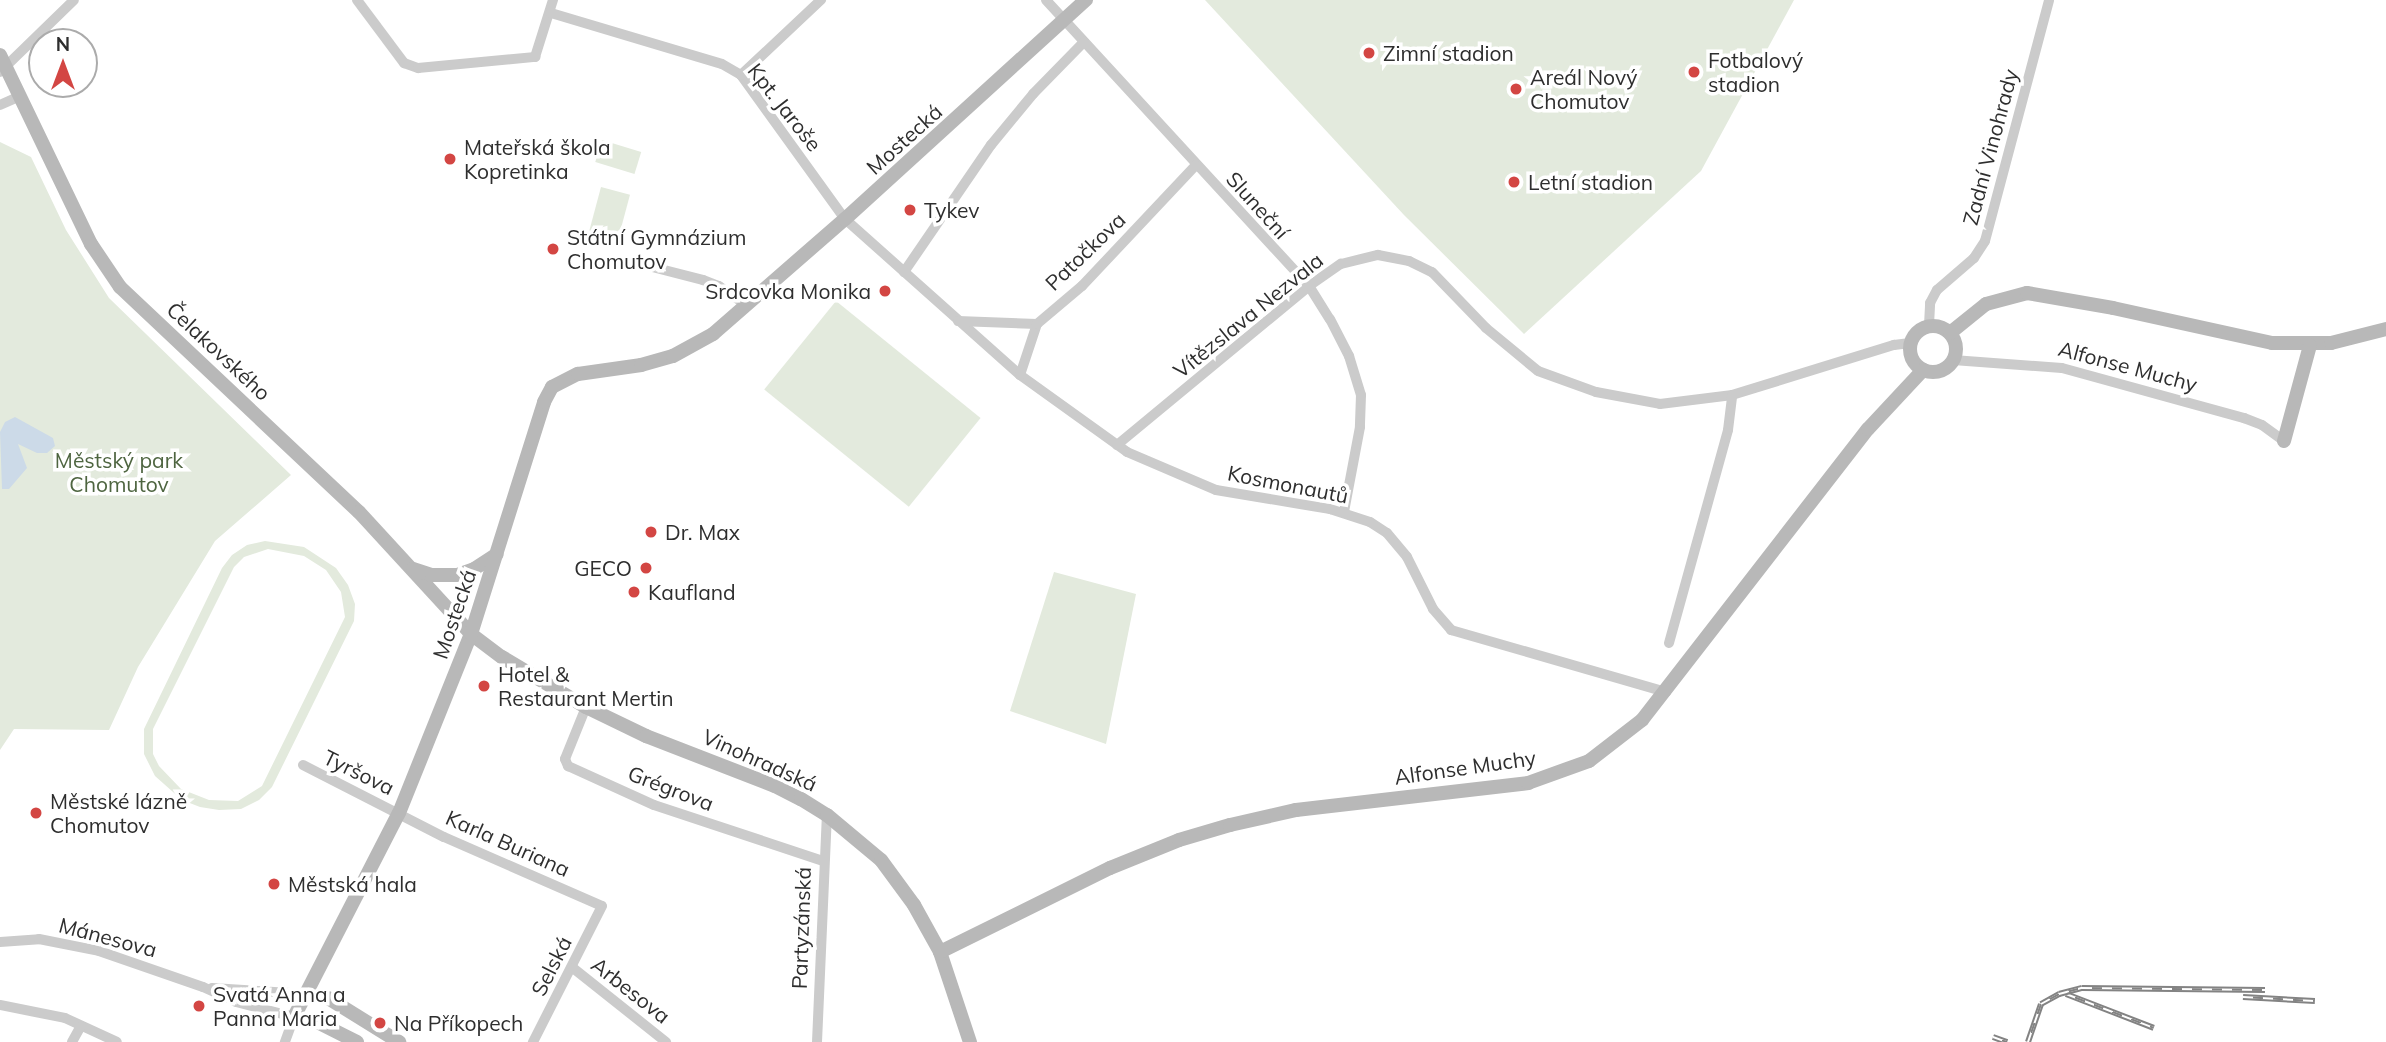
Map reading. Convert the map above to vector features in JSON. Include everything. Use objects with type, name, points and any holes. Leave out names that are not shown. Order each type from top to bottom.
[{"type":"street","points":[[2,65],[74,0]]},
{"type":"street","points":[[357,0],[404,63],[418,68],[535,57],[553,0]]},
{"type":"street","points":[[741,75],[821,0]]},
{"type":"street","name":"Sluneční","points":[[1046,0],[1309,286],[1349,356],[1361,395],[1360,427],[1344,512]]},
{"type":"street","name":"Mostecká","points":[[285,1042],[294,1017],[399,813],[471,634],[544,402],[552,387],[578,374],[641,365],[673,356],[713,334],[845,219],[1086,0]]},
{"type":"street","name":"Zadní Vinohrady","points":[[1929,326],[1929,309],[1933,296],[1974,257],[1985,240],[2049,0]]},
{"type":"street","name":"Kpt. Jaroše","points":[[551,13],[722,64],[741,75],[845,219]]},
{"type":"street","points":[[904,272],[991,145],[1033,94],[1084,42]]},
{"type":"street","name":"Čelakovského","points":[[2,65],[91,244],[120,286],[359,512],[471,634]]},
{"type":"street","points":[[0,105],[18,97]]},
{"type":"street","name":"Patočkova","points":[[1020,375],[1037,324],[1082,286],[1196,165]]},
{"type":"street","name":"Kosmonautů","points":[[845,219],[1020,375],[1116,445],[1216,490],[1344,512],[1387,533],[1407,557],[1433,609],[1451,630],[1666,692]]},
{"type":"street","name":"Vítězslava Nezvala","points":[[1116,445],[1309,286],[1341,264],[1378,255],[1409,261],[1432,272],[1486,328],[1538,371],[1596,392],[1660,404],[1732,395],[1895,345],[1910,343]]},
{"type":"street","points":[[629,261],[719,286],[746,305]]},
{"type":"street","points":[[1950,333],[1976,309],[1995,300],[2038,294],[2253,341],[2310,345],[2351,339],[2386,329]]},
{"type":"street","points":[[958,321],[1037,324]]},
{"type":"street","points":[[1923,370],[1912,359],[1910,343],[1919,330],[1929,326],[1940,326],[1950,333],[1956,343],[1954,360]]},
{"type":"street","points":[[2284,441],[2310,345]]},
{"type":"street","name":"Alfonse Muchy","points":[[940,952],[1110,869],[1179,840],[1296,810],[1502,787],[1567,771],[1613,745],[1642,720],[1666,692],[1868,429],[1923,370],[1940,371],[1954,360],[1971,363],[2017,362],[2062,368],[2244,418],[2262,425],[2284,441]]},
{"type":"street","points":[[1669,643],[1728,430],[1732,395]]},
{"type":"street","points":[[412,569],[432,575],[457,575],[474,569],[496,554]]},
{"type":"street","name":"Vinohradská","points":[[471,634],[502,657],[586,707],[646,736],[775,786],[827,815],[893,874],[940,952],[970,1042]]},
{"type":"street","name":"Grégrova","points":[[586,707],[565,759],[568,766],[654,805],[823,861]]},
{"type":"street","name":"Tyršova","points":[[303,765],[399,813]]},
{"type":"street","name":"Karla Buriana","points":[[399,813],[444,837],[602,906]]},
{"type":"street","name":"Partyzánská","points":[[817,1042],[827,815]]},
{"type":"street","name":"Selská","points":[[533,1042],[573,968],[602,906]]},
{"type":"street","name":"Mánesova","points":[[0,942],[32,939],[62,942],[125,958],[236,1002],[294,1017]]},
{"type":"street","name":"Arbesova","points":[[573,968],[666,1042]]},
{"type":"street","name":"Mánesova","points":[[203,987],[307,994]]},
{"type":"street","points":[[307,994],[328,998],[399,1042]]},
{"type":"street","points":[[0,1005],[65,1018],[117,1042]]},
{"type":"street","points":[[294,1017],[317,1022],[357,1042]]},
{"type":"street","points":[[72,1042],[81,1026]]},
{"type":"green space","name":"Areál Nový Chomutov","points":[[1205,0],[1794,0],[1701,171],[1524,334],[1404,215]]},
{"type":"green space","points":[[602,140],[641,152],[634,174],[595,162]]},
{"type":"green space","name":"Městský park Chomutov","points":[[0,142],[31,157],[66,230],[109,298],[291,475],[215,541],[138,667],[109,730],[14,729],[0,750]]},
{"type":"green space","points":[[601,187],[630,195],[616,247],[587,239]]},
{"type":"green space","points":[[836,301],[981,418],[909,507],[764,390]]},
{"type":"green space","points":[[265,541],[304,547],[336,568],[348,585],[355,604],[354,621],[272,787],[259,800],[241,809],[219,810],[182,800],[155,776],[144,754],[144,729],[222,568],[232,555],[247,545]],"holes":[[[268,549],[304,556],[326,570],[341,592],[345,617],[262,786],[238,801],[209,800],[181,789],[159,766],[153,754],[153,729],[234,567],[244,557]]]},
{"type":"green space","points":[[1054,572],[1136,594],[1106,744],[1010,711]]},
{"type":"water","points":[[15,417],[53,438],[55,446],[47,453],[37,453],[18,444],[27,468],[9,489],[2,489],[0,432],[5,422]]},
{"type":"railway","points":[[2028,1042],[2041,1004],[2059,994],[2082,988],[2265,990]]},
{"type":"railway","points":[[2066,994],[2154,1028]]},
{"type":"railway","points":[[2243,997],[2315,1001]]},
{"type":"railway","points":[[1993,1037],[2007,1042]]},
{"type":"place","name":"Zimní stadion","points":[[1369,53]]},
{"type":"place","name":"Fotbalový stadion","points":[[1694,72]]},
{"type":"place","name":"Areál Nový Chomutov","points":[[1516,89]]},
{"type":"place","name":"Mateřská škola Kopretinka","points":[[450,159]]},
{"type":"place","name":"Letní stadion","points":[[1514,182]]},
{"type":"place","name":"Tykev","points":[[910,210]]},
{"type":"place","name":"Státní Gymnázium Chomutov","points":[[553,249]]},
{"type":"place","name":"Srdcovka Monika","points":[[885,291]]},
{"type":"place","name":"Dr. Max","points":[[651,532]]},
{"type":"place","name":"GECO","points":[[646,568]]},
{"type":"place","name":"Kaufland","points":[[634,592]]},
{"type":"place","name":"Hotel & Restaurant Mertin","points":[[484,686]]},
{"type":"place","name":"Městské lázně Chomutov","points":[[36,813]]},
{"type":"place","name":"Městská hala","points":[[274,884]]},
{"type":"place","name":"Svatá Anna a Panna Maria","points":[[199,1006]]},
{"type":"place","name":"Na Příkopech","points":[[380,1023]]}]
